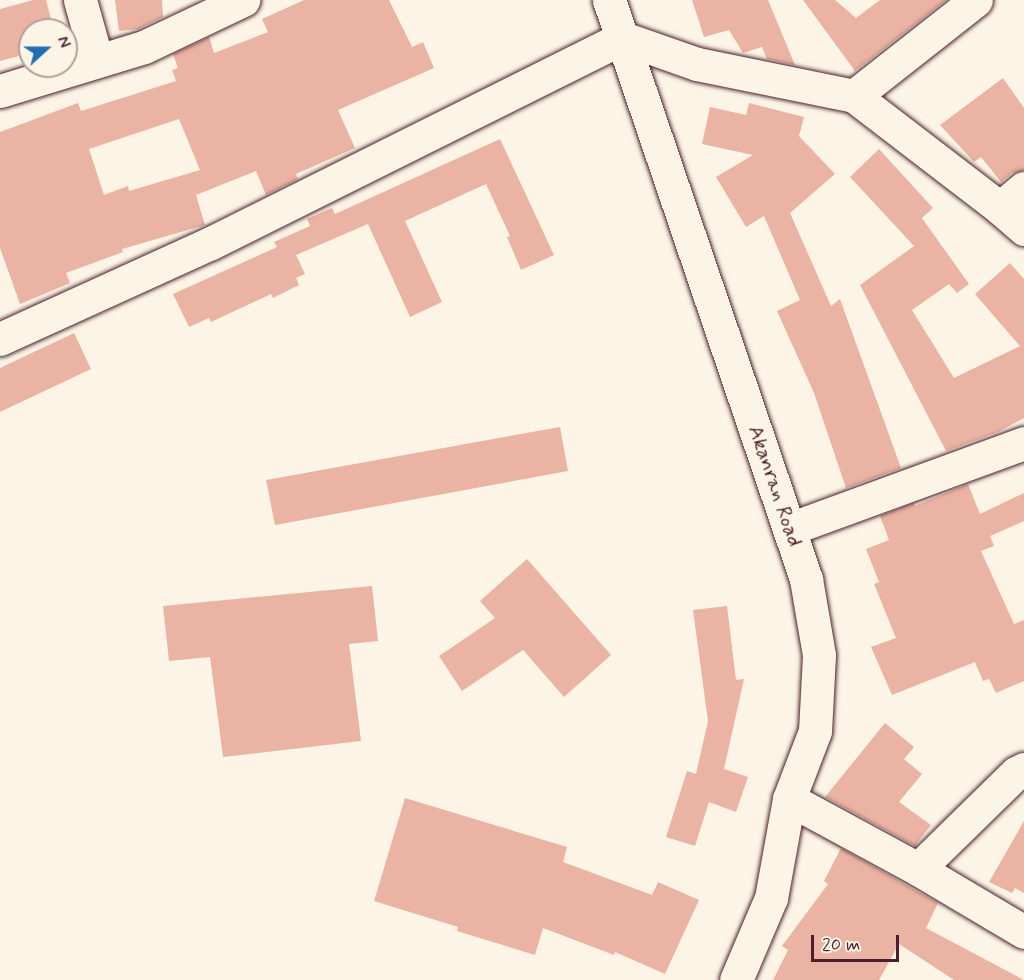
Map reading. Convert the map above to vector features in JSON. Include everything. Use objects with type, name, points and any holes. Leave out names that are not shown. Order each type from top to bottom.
[{"type":"street","points":[[80,0],[97,61]]},
{"type":"street","points":[[0,91],[144,47],[243,0]]},
{"type":"street","name":"Akanran Road","points":[[609,0],[806,579],[819,655],[815,731],[789,799],[771,898],[736,980]]},
{"type":"street","points":[[854,96],[976,0]]},
{"type":"street","points":[[0,339],[211,243],[623,38],[697,64],[854,96],[1012,198],[1024,230]]},
{"type":"street","points":[[789,530],[1024,442]]},
{"type":"street","points":[[918,869],[1016,773],[1024,769]]},
{"type":"street","points":[[789,799],[918,869],[1024,932]]},
{"type":"building","points":[[33,0],[46,0],[51,18],[18,18],[18,56],[0,61],[0,9]]},
{"type":"building","points":[[115,0],[162,0],[163,17],[138,29],[119,31]]},
{"type":"building","points":[[304,0],[389,0],[412,47],[423,42],[434,68],[338,110],[355,148],[296,174],[298,179],[266,195],[256,171],[196,195],[205,225],[122,249],[123,252],[66,273],[70,283],[20,304],[0,248],[0,132],[78,103],[81,111],[176,81],[172,70],[178,68],[173,54],[209,37],[214,53],[268,32],[262,19]],"holes":[[[179,119],[200,170],[129,191],[128,186],[104,195],[89,149]]]},
{"type":"building","points":[[692,0],[768,0],[795,65],[767,59],[762,47],[743,53],[729,30],[704,37]]},
{"type":"building","points":[[803,0],[835,0],[856,18],[880,0],[946,0],[855,71]]},
{"type":"building","points":[[1003,78],[1024,108],[1024,170],[1012,173],[1001,182],[981,157],[974,162],[940,125]]},
{"type":"building","points":[[749,103],[804,117],[799,136],[835,174],[790,213],[831,306],[840,299],[901,468],[846,488],[814,393],[777,311],[800,300],[764,216],[746,227],[716,177],[753,155],[702,144],[710,107],[746,115]]},
{"type":"building","points":[[500,139],[554,255],[521,270],[507,237],[510,236],[486,184],[405,221],[442,302],[410,317],[368,224],[296,255],[305,274],[296,278],[299,285],[273,298],[271,294],[211,322],[209,318],[189,327],[173,294],[277,247],[274,242],[310,226],[307,219],[332,208],[335,214]]},
{"type":"building","points":[[879,149],[933,208],[922,218],[969,284],[957,293],[949,284],[912,310],[954,378],[1020,346],[975,294],[1010,263],[1024,279],[1024,418],[998,432],[946,451],[860,285],[914,246],[850,177]]},
{"type":"building","points":[[74,333],[91,369],[0,412],[0,368]]},
{"type":"building","points":[[560,427],[568,471],[275,525],[266,480]]},
{"type":"building","points":[[968,484],[980,514],[1024,493],[1024,521],[990,536],[994,546],[981,551],[1014,624],[1024,620],[1024,681],[996,693],[989,679],[983,681],[975,662],[892,695],[871,647],[896,638],[874,584],[879,582],[866,549],[889,540],[880,516],[914,503],[915,506]]},
{"type":"building","points":[[527,559],[611,655],[564,697],[523,650],[462,691],[439,656],[495,618],[480,601]]},
{"type":"building","points":[[372,586],[378,641],[349,644],[361,741],[223,757],[210,657],[169,661],[163,606]]},
{"type":"building","points":[[727,606],[736,680],[744,679],[724,769],[748,777],[736,812],[709,802],[695,846],[666,837],[687,771],[696,774],[708,721],[693,610]]},
{"type":"building","points":[[885,723],[914,747],[904,759],[922,774],[899,802],[931,825],[915,846],[825,797]]},
{"type":"building","points":[[405,798],[567,847],[563,862],[652,895],[658,882],[699,900],[665,974],[615,952],[614,955],[543,928],[535,955],[457,931],[458,927],[374,901]]},
{"type":"building","points":[[1024,821],[1024,893],[1015,888],[1012,893],[989,882]]},
{"type":"building","points":[[841,848],[938,903],[926,928],[1024,980],[954,980],[899,944],[879,980],[773,980],[788,950],[782,946],[828,884],[824,881]]}]
